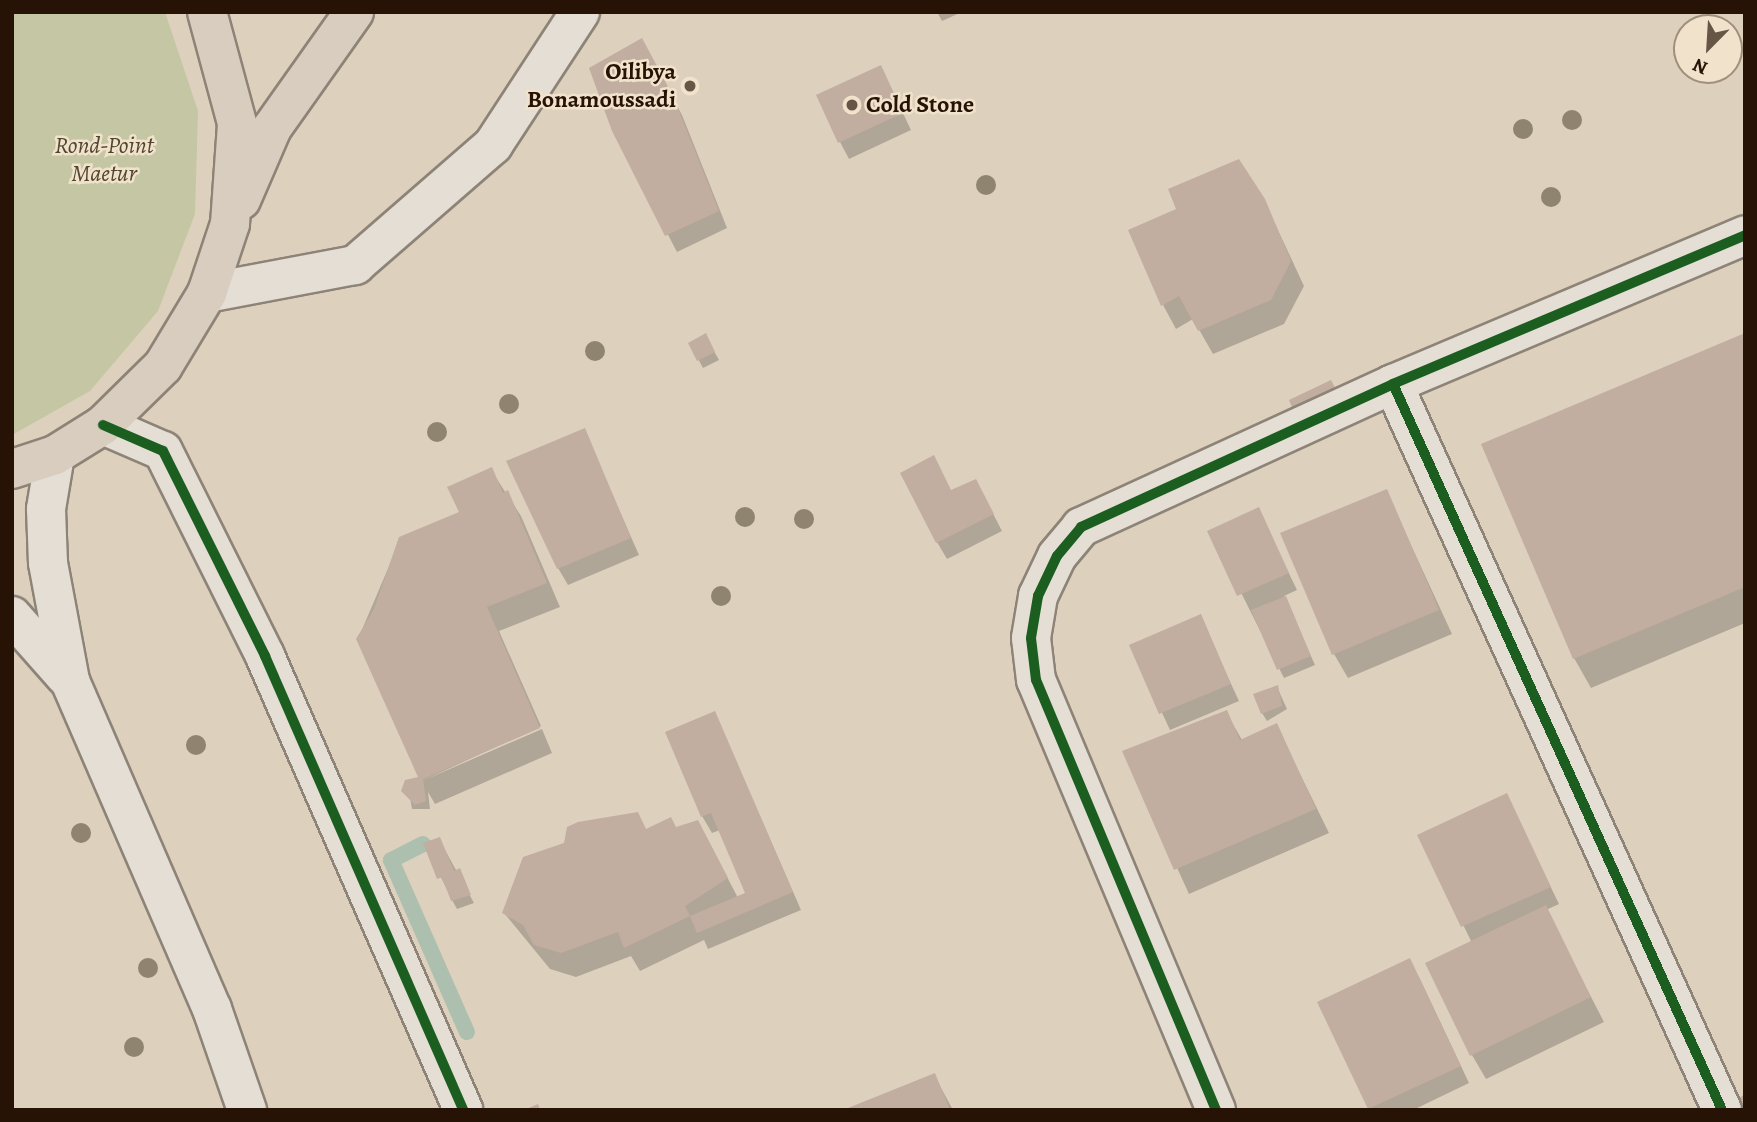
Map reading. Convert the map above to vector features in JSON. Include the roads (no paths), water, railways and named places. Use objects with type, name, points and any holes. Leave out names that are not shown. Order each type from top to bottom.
[{"type":"main road","points":[[207,12],[237,123],[230,224]]},
{"type":"main road","points":[[12,470],[55,455],[103,425],[163,366],[207,293],[230,224],[272,128],[354,12]]},
{"type":"street","points":[[207,293],[355,265],[494,145],[580,12]]},
{"type":"street","points":[[1216,1110],[1036,680],[1031,638],[1038,596],[1081,527],[1394,384],[1745,235]]},
{"type":"street","points":[[1394,384],[1722,1110]]},
{"type":"street","points":[[103,425],[163,451],[265,656],[463,1110]]},
{"type":"street","points":[[55,455],[46,509],[48,564],[70,681],[212,1009],[247,1110]]},
{"type":"street","points":[[12,616],[70,681]]},
{"type":"waterway","points":[[423,844],[391,860],[467,1032]]},
{"type":"place","name":"Oilibya Bonamoussadi","points":[[690,86]]},
{"type":"place","name":"Cold Stone","points":[[852,105]]},
{"type":"park label","name":"Rond-Point Maetur","points":[[104,160]]}]
